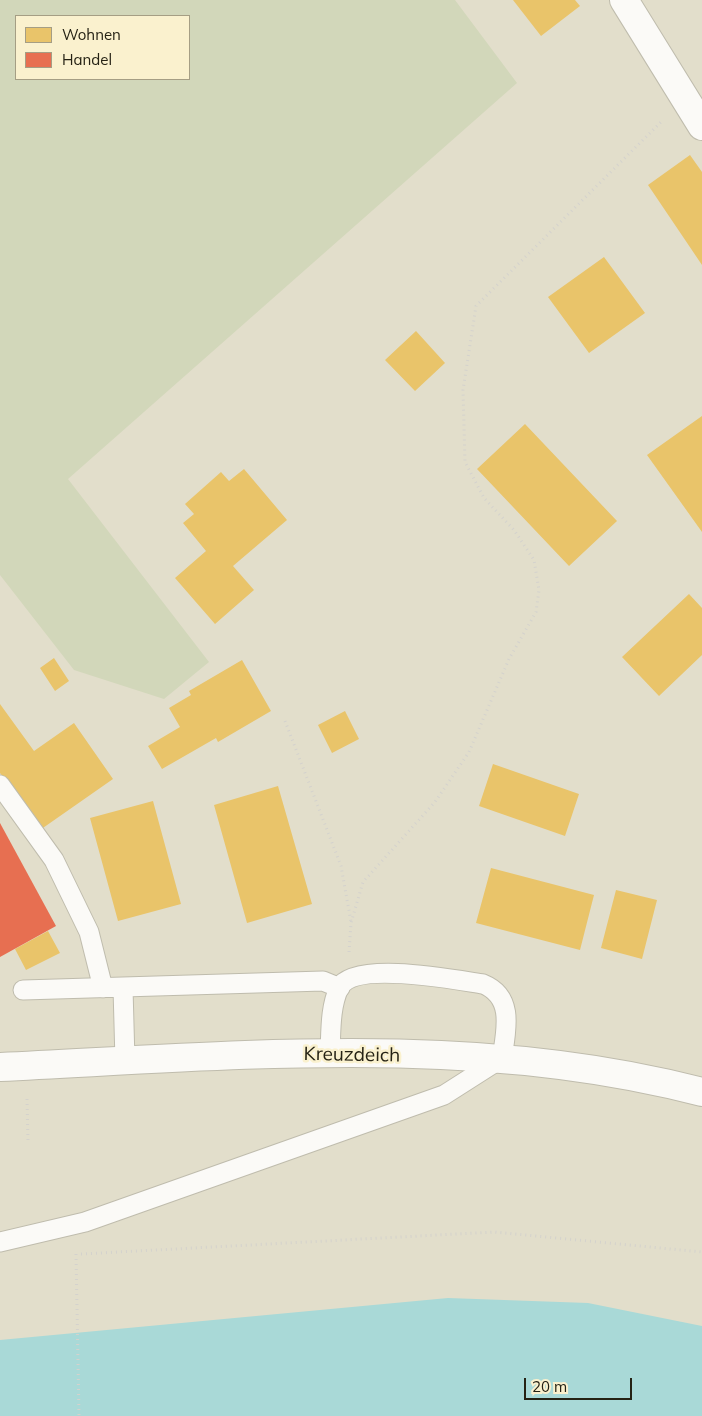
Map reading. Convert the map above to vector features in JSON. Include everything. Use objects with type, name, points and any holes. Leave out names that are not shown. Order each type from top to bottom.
[{"type":"street","points":[[624,0],[702,126]]},
{"type":"street","name":"Kreuzdeich","points":[[13,1066],[330,1052],[502,1058],[556,1063],[702,1092]]},
{"type":"lane","points":[[0,785],[54,860],[89,932],[104,988]]},
{"type":"lane","points":[[0,1242],[85,1222],[444,1095],[502,1058],[508,1020],[501,998],[491,987],[419,975],[366,974],[343,984],[323,981],[23,990]]},
{"type":"lane","points":[[330,1052],[332,1017],[343,984]]},
{"type":"lane","points":[[124,988],[125,1061]]},
{"type":"path","points":[[343,984],[351,922],[363,882],[435,802],[468,752],[509,659],[536,612],[539,590],[534,560],[514,530],[484,498],[465,462],[463,390],[476,306],[684,98]]},
{"type":"path","points":[[285,721],[341,866],[351,922]]},
{"type":"path","points":[[13,1066],[28,1141]]},
{"type":"path","points":[[66,1254],[494,1232],[702,1252]]},
{"type":"path","points":[[76,1254],[79,1416]]},
{"type":"green space","points":[[0,0],[455,0],[517,83],[68,479],[209,662],[164,699],[74,670],[0,575]]},
{"type":"water","points":[[448,1298],[588,1303],[702,1326],[702,1416],[0,1416],[0,1340]]},
{"type":"building: Wohnen","points":[[513,0],[575,0],[580,6],[541,36]]},
{"type":"building: Wohnen","points":[[690,155],[702,172],[702,265],[648,185]]},
{"type":"building: Wohnen","points":[[604,257],[645,313],[589,353],[548,297]]},
{"type":"building: Wohnen","points":[[416,331],[445,363],[415,391],[385,360]]},
{"type":"building: Wohnen","points":[[702,416],[702,532],[647,455]]},
{"type":"building: Wohnen","points":[[525,424],[617,521],[569,566],[477,469]]},
{"type":"building: Wohnen","points":[[244,469],[287,520],[233,566],[254,590],[215,624],[175,578],[206,551],[183,523],[194,514],[185,504],[221,472],[229,481]]},
{"type":"building: Wohnen","points":[[689,594],[702,608],[702,655],[659,696],[622,657]]},
{"type":"building: Wohnen","points":[[54,658],[69,681],[55,691],[40,668]]},
{"type":"building: Wohnen","points":[[242,660],[271,711],[218,742],[216,738],[162,769],[148,746],[180,727],[169,708],[191,695],[189,691]]},
{"type":"building: Wohnen","points":[[0,704],[34,751],[74,723],[113,779],[40,830],[0,773]]},
{"type":"building: Wohnen","points":[[345,711],[359,739],[332,753],[318,725]]},
{"type":"building: Wohnen","points":[[493,764],[579,794],[565,836],[479,806]]},
{"type":"building: Wohnen","points":[[278,786],[312,904],[247,923],[214,805]]},
{"type":"building: Wohnen","points":[[153,801],[181,904],[118,921],[90,818]]},
{"type":"building: Wohnen","points":[[491,868],[594,895],[580,950],[476,923]]},
{"type":"building: Wohnen","points":[[616,890],[657,900],[642,959],[601,948]]},
{"type":"building: Wohnen","points":[[48,931],[60,953],[26,970],[15,949]]},
{"type":"building: Handel","points":[[0,823],[56,926],[0,957]]}]
